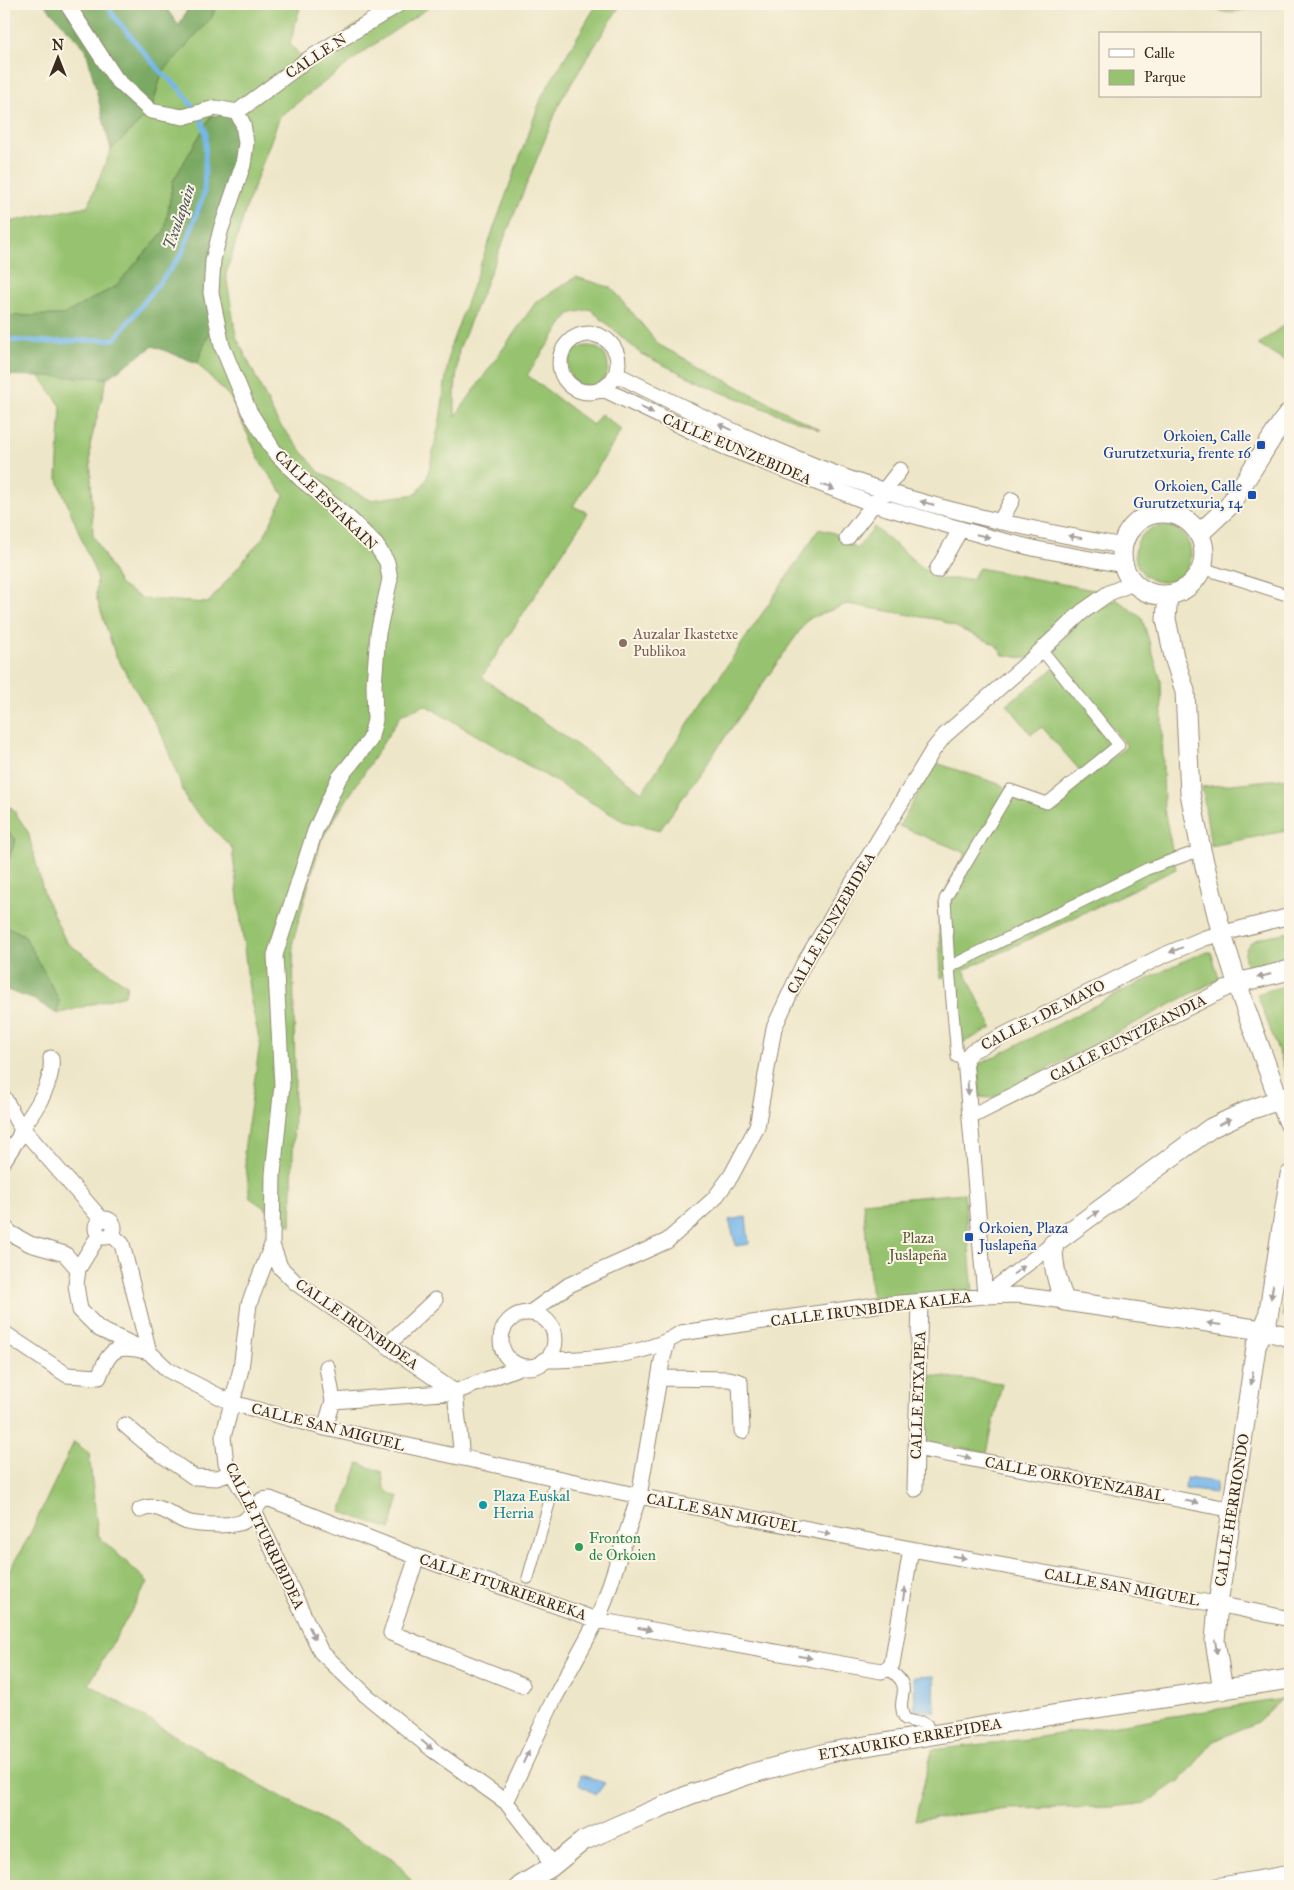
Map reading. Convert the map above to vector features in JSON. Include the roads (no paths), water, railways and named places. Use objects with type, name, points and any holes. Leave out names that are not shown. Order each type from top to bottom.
[{"type":"street","points":[[67,4],[116,79],[150,111],[183,117],[215,108],[237,112]]},
{"type":"street","name":"CALLE N","points":[[237,112],[308,60],[398,4]]},
{"type":"street","name":"CALLE ESTAKAIN","points":[[237,112],[243,124],[246,143],[243,165],[219,237],[214,260],[211,293],[222,346],[249,411],[274,451],[302,480],[349,518],[376,545],[387,562],[390,579],[378,633],[374,685],[375,720],[370,740],[338,778],[315,831],[275,955]]},
{"type":"street","name":"CALLE EUNZEBIDEA","points":[[1122,546],[1042,532],[884,490],[763,445],[688,411],[616,374],[617,354],[612,345],[604,338],[595,334],[575,337],[567,343],[561,352],[560,372],[565,381],[580,391],[595,392],[603,389],[725,447],[873,504],[960,530],[1038,549],[1123,565]]},
{"type":"street","points":[[603,389],[611,383],[616,374]]},
{"type":"street","points":[[1199,534],[1229,506],[1290,412]]},
{"type":"street","points":[[847,538],[900,470]]},
{"type":"street","points":[[1000,522],[1012,500]]},
{"type":"street","points":[[1169,514],[1181,517],[1191,524],[1199,534],[1204,551],[1202,568],[1197,578],[1189,586],[1179,592],[1168,595],[1155,595],[1143,591],[1133,584],[1123,565],[1122,546],[1127,534],[1135,524],[1145,517],[1169,514]]},
{"type":"street","points":[[936,570],[960,530]]},
{"type":"street","points":[[1202,568],[1290,596]]},
{"type":"street","name":"CALLE EUNZEBIDEA","points":[[530,1313],[569,1285],[667,1241],[714,1199],[731,1176],[757,1127],[774,1028],[803,966],[932,750],[945,736],[1082,612],[1109,593],[1133,584]]},
{"type":"street","points":[[1168,595],[1166,619],[1174,657],[1185,691],[1190,793],[1201,850],[1222,935],[1237,983],[1285,1098],[1290,1125]]},
{"type":"street","points":[[965,1058],[957,1057],[945,899],[1010,790],[1047,803],[1119,745],[1041,650]]},
{"type":"street","points":[[949,967],[1147,869],[1201,850]]},
{"type":"street","name":"CALLE 1 DE MAYO","points":[[984,1296],[965,1058],[972,1051],[1110,980],[1162,956],[1205,938],[1290,916]]},
{"type":"street","name":"CALLE ITURRIBIDEA","points":[[275,955],[282,1085],[273,1174],[272,1245],[249,1304],[240,1369],[223,1437],[226,1463],[254,1510],[321,1652],[367,1696],[433,1750],[506,1802],[544,1851],[551,1867]]},
{"type":"street","name":"CALLE EUNTZEANDIA","points":[[970,1117],[1237,983],[1290,970]]},
{"type":"street","points":[[4,1160],[20,1137],[22,1128],[33,1113],[52,1068],[50,1058]]},
{"type":"street","points":[[4,1098],[18,1123],[104,1230],[122,1244],[148,1352],[130,1348],[112,1352],[105,1359],[98,1378],[67,1375],[4,1334]]},
{"type":"street","points":[[984,1296],[1211,1128],[1247,1111],[1285,1098]]},
{"type":"street","name":"CALLE HERRIONDO","points":[[1223,1690],[1215,1641],[1218,1604],[1256,1347],[1268,1317],[1290,1175]]},
{"type":"street","points":[[4,1226],[10,1233],[30,1244],[64,1254],[78,1269],[104,1230]]},
{"type":"street","points":[[1053,1244],[1057,1284],[1065,1301]]},
{"type":"street","name":"CALLE IRUNBIDEA","points":[[272,1245],[280,1266],[296,1283],[455,1392]]},
{"type":"street","name":"CALLE SAN MIGUEL","points":[[78,1269],[76,1285],[80,1310],[98,1328],[148,1352],[168,1370],[232,1403],[325,1428],[639,1496],[911,1549],[1218,1604],[1290,1619]]},
{"type":"street","name":"CALLE IRUNBIDEA KALEA","points":[[544,1360],[577,1360],[648,1349],[667,1343],[681,1333],[876,1305],[984,1296],[1018,1295],[1065,1301],[1262,1330],[1290,1338]]},
{"type":"street","points":[[387,1345],[435,1300]]},
{"type":"street","name":"CALLE ETXAPEA","points":[[915,1489],[920,1302]]},
{"type":"street","points":[[332,1401],[455,1392],[522,1366],[540,1364],[549,1356],[554,1348],[554,1333],[547,1320],[539,1315],[530,1313],[520,1314],[510,1320],[504,1327],[501,1335],[501,1344],[505,1354],[512,1361],[522,1366]]},
{"type":"street","points":[[506,1802],[553,1701],[597,1620],[639,1496],[659,1378],[667,1343]]},
{"type":"street","points":[[325,1428],[332,1401],[327,1367]]},
{"type":"street","points":[[659,1378],[729,1379],[740,1382],[742,1431]]},
{"type":"street","points":[[455,1392],[462,1458]]},
{"type":"street","points":[[125,1425],[152,1448],[194,1477],[217,1478],[232,1473]]},
{"type":"street","name":"CALLE ORKOYENZABAL","points":[[916,1448],[1233,1510]]},
{"type":"street","points":[[528,1578],[556,1479]]},
{"type":"street","name":"CALLE ITURRIERREKA","points":[[140,1510],[145,1507],[154,1506],[188,1523],[232,1525],[244,1522],[262,1500],[270,1499],[417,1557],[597,1620],[881,1671],[888,1669]]},
{"type":"street","points":[[911,1549],[892,1664],[888,1669],[898,1676],[904,1684],[902,1712],[905,1719],[923,1722],[927,1725],[929,1734]]},
{"type":"street","points":[[417,1557],[391,1633],[522,1685]]},
{"type":"street","name":"ETXAURIKO ERREPIDEA","points":[[520,1886],[551,1867],[583,1842],[619,1825],[698,1792],[750,1774],[830,1752],[929,1734],[1290,1680]]},
{"type":"street","name":"ETXAURIKO ERREPIDEA","points":[[551,1867],[579,1857],[624,1835],[716,1797],[835,1761],[1290,1690]]},
{"type":"street","points":[[1216,1886],[1290,1873]]},
{"type":"water","points":[[746,1217],[749,1244],[736,1246],[729,1220]]},
{"type":"water","points":[[1186,1478],[1217,1482],[1215,1493],[1185,1489]]},
{"type":"water","points":[[934,1676],[935,1711],[915,1711],[914,1677]]},
{"type":"water","points":[[581,1775],[605,1783],[596,1795],[579,1785]]},
{"type":"waterway","name":"Txulapain","points":[[4,340],[52,342],[115,339],[182,254],[204,193],[206,134],[200,116],[180,89],[162,73],[113,15],[108,4]]},
{"type":"place","name":"Orkoien, Calle Gurutzetxuria, frente 16","points":[[1261,445]]},
{"type":"place","name":"Orkoien, Calle Gurutzetxuria, 14","points":[[1252,495]]},
{"type":"place","name":"Auzalar Ikastetxe Publikoa","points":[[623,643]]},
{"type":"place","name":"Orkoien, Plaza Juslapeña","points":[[969,1237]]},
{"type":"place","name":"Plaza Euskal Herria","points":[[483,1505]]},
{"type":"place","name":"Fronton de Orkoien","points":[[579,1547]]},
{"type":"park label","name":"Plaza Juslapeña","points":[[918,1246]]}]
